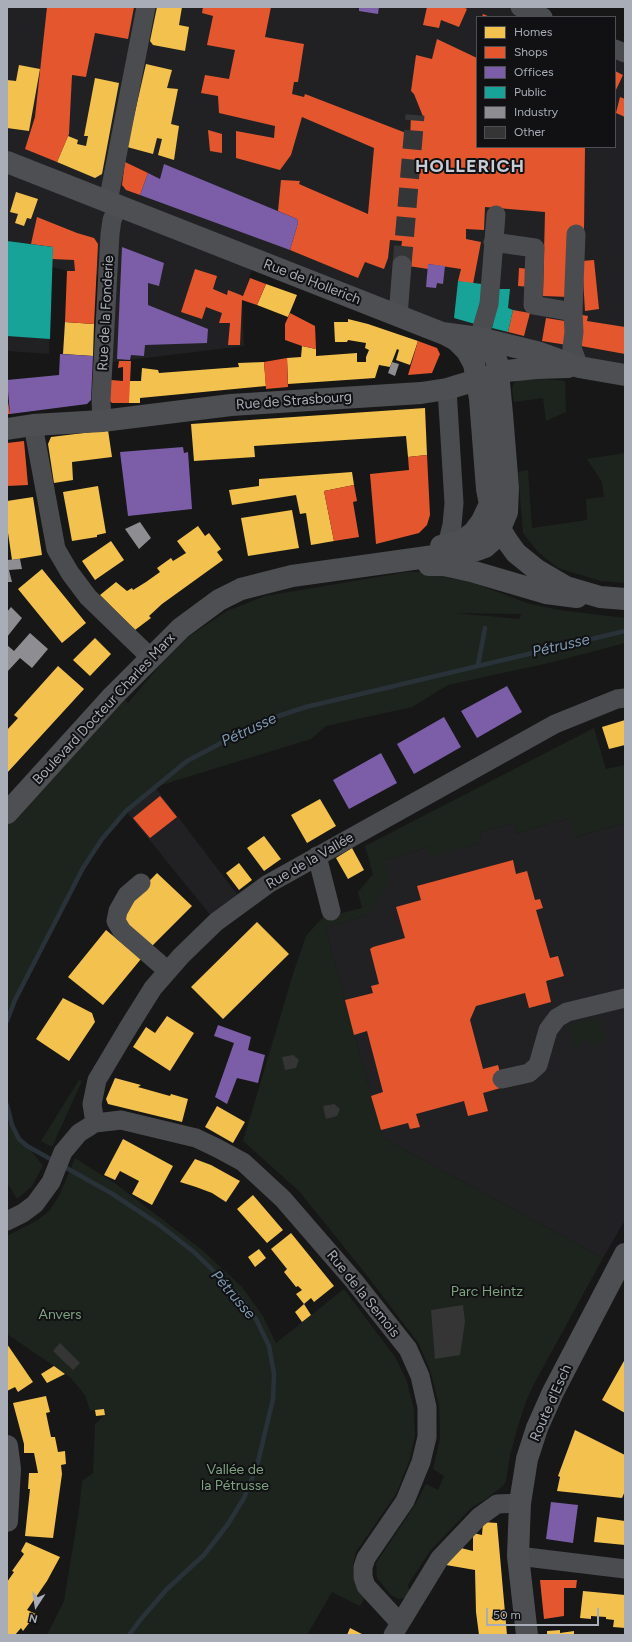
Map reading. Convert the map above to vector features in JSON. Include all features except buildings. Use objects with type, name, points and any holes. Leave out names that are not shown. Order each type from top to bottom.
[{"type":"main road","name":"Rue de Hollerich","points":[[7,162],[442,333],[478,338],[540,352],[579,367],[625,375]]},
{"type":"main road","points":[[442,333],[456,340],[466,351],[474,364],[480,399],[487,489],[490,504],[500,529],[516,553],[537,570],[566,588],[600,597],[625,599]]},
{"type":"main road","name":"Boulevard Docteur Charles Marx","points":[[7,813],[113,696],[181,628],[219,600],[241,589],[292,576],[477,550],[485,547],[494,540],[507,512],[508,488],[498,373],[493,353],[487,344],[478,338]]},
{"type":"main road","name":"Rue de Strasbourg","points":[[7,429],[33,425],[102,421],[231,405],[421,393],[447,389],[498,373],[537,368],[579,367]]},
{"type":"main road","name":"Boulevard Docteur Charles Marx","points":[[365,565],[462,541],[473,533],[482,521],[490,504]]},
{"type":"main road","name":"Boulevard Docteur Charles Marx","points":[[365,565],[444,566],[471,571],[546,593],[571,597],[600,597]]},
{"type":"main road","name":"Route d'Esch","points":[[527,1635],[518,1556],[520,1503],[527,1459],[536,1428],[553,1392],[625,1254]]},
{"type":"main road","points":[[7,1446],[10,1469],[7,1521]]},
{"type":"street","name":"Rue de la Fonderie","points":[[102,421],[101,400],[113,204],[146,7]]},
{"type":"street","points":[[520,7],[541,16]]},
{"type":"street","points":[[478,338],[489,304],[496,215]]},
{"type":"street","points":[[576,234],[573,312],[574,332],[572,348],[579,367]]},
{"type":"street","points":[[493,242],[535,248],[533,305],[573,312]]},
{"type":"street","points":[[398,316],[402,265]]},
{"type":"street","points":[[447,389],[454,502],[452,525],[447,545]]},
{"type":"street","points":[[33,425],[56,549],[70,573],[88,597],[151,658]]},
{"type":"street","name":"Rue de la Vallée","points":[[95,1123],[92,1104],[97,1080],[149,995],[181,956],[216,922],[268,884],[555,724],[617,699],[625,698]]},
{"type":"street","points":[[317,856],[331,911]]},
{"type":"street","points":[[141,882],[127,895],[118,911],[116,921],[122,931],[168,971]]},
{"type":"street","points":[[502,1079],[529,1073],[538,1064],[548,1030],[557,1018],[567,1012],[625,998]]},
{"type":"street","name":"Rue de la Semois","points":[[7,1221],[23,1213],[35,1204],[51,1182],[54,1171],[63,1152],[79,1133],[95,1123],[120,1120],[196,1138],[243,1162],[283,1199],[354,1281],[408,1349],[420,1376],[427,1407],[427,1438],[420,1462],[405,1501],[366,1558],[363,1567],[363,1577],[366,1586],[397,1629],[440,1558],[479,1517],[497,1504],[520,1503]]},
{"type":"street","points":[[518,1556],[625,1569]]},
{"type":"shaded area","points":[[7,7],[520,7],[541,16],[476,16],[476,148],[616,148],[616,49],[625,53],[625,375],[479,338],[255,260],[242,300],[244,346],[112,362],[108,276],[67,271],[52,267],[49,354],[7,351]]},
{"type":"shaded area","points":[[155,787],[243,902],[216,922],[126,811]]},
{"type":"shaded area","points":[[570,818],[575,837],[625,823],[625,1220],[603,1258],[383,1138],[325,927],[369,915],[384,860],[428,847],[431,856],[482,842],[480,832],[514,823],[517,833]]},
{"type":"green space","points":[[544,379],[565,381],[566,412],[546,421],[543,398],[514,402],[512,389],[513,384],[518,380]]},
{"type":"green space","points":[[625,453],[625,583],[601,581],[558,568],[539,553],[523,533],[518,472],[528,470],[532,528],[587,520],[586,499],[604,497],[602,482],[587,459]]},
{"type":"green space","points":[[407,572],[427,572],[446,575],[447,578],[471,582],[527,603],[559,610],[625,618],[625,643],[553,662],[448,685],[412,707],[326,726],[311,739],[155,787],[126,811],[102,839],[83,868],[15,1000],[7,1021],[7,824],[123,698],[128,703],[161,664],[188,637],[227,611],[265,596]],"holes":[[[455,613],[521,614],[519,619]]]},
{"type":"green space","name":"Parc Heintz","points":[[594,728],[606,769],[625,765],[625,823],[574,837],[570,818],[517,833],[514,823],[480,832],[482,842],[431,857],[428,847],[384,860],[390,880],[369,915],[325,927],[383,1138],[603,1258],[526,1401],[510,1455],[506,1481],[503,1486],[471,1508],[430,1551],[408,1585],[410,1593],[405,1598],[398,1599],[391,1595],[377,1578],[376,1563],[415,1505],[426,1484],[438,1490],[444,1476],[433,1469],[440,1439],[439,1406],[431,1373],[419,1344],[365,1273],[299,1191],[243,1141],[293,974],[306,936],[322,918],[362,908],[358,892],[373,874],[365,846]]},
{"type":"green space","points":[[598,1017],[605,1041],[591,1045],[589,1040],[579,1043],[580,1047],[575,1048],[569,1025]]},
{"type":"green space","points":[[79,1080],[82,1081],[52,1147],[41,1141]]},
{"type":"green space","points":[[7,1105],[12,1125],[19,1139],[27,1146],[43,1166],[32,1186],[17,1199],[7,1183]]},
{"type":"green space","name":"Vallée de la Pétrusse","points":[[75,1158],[116,1184],[201,1249],[242,1287],[263,1316],[276,1343],[344,1289],[395,1357],[407,1381],[414,1410],[415,1436],[410,1459],[396,1494],[356,1552],[353,1564],[353,1576],[357,1588],[365,1598],[360,1606],[332,1592],[307,1635],[47,1635],[64,1601],[79,1510],[82,1481],[93,1473],[95,1424],[105,1415],[104,1409],[90,1411],[85,1395],[70,1377],[7,1334],[7,1236],[38,1220],[50,1210],[59,1196]]},
{"type":"waterway","points":[[478,665],[485,628]]},
{"type":"waterway","name":"Pétrusse","points":[[7,1021],[15,1000],[83,868],[102,839],[126,811],[187,761],[263,721],[306,707],[625,631]]},
{"type":"waterway","name":"Pétrusse","points":[[7,1105],[12,1125],[19,1139],[27,1146],[54,1161]]},
{"type":"waterway","name":"Pétrusse","points":[[63,1166],[111,1193],[158,1224],[194,1252],[238,1295],[256,1319],[269,1346],[274,1374],[273,1399],[257,1466],[244,1498],[228,1524],[204,1555],[167,1589],[129,1635]]},
{"type":"tunnel","points":[[402,265],[415,115]]},
{"type":"district","name":"HOLLERICH","points":[[470,167]]},
{"type":"park label","name":"Anvers","points":[[60,1315]]}]
